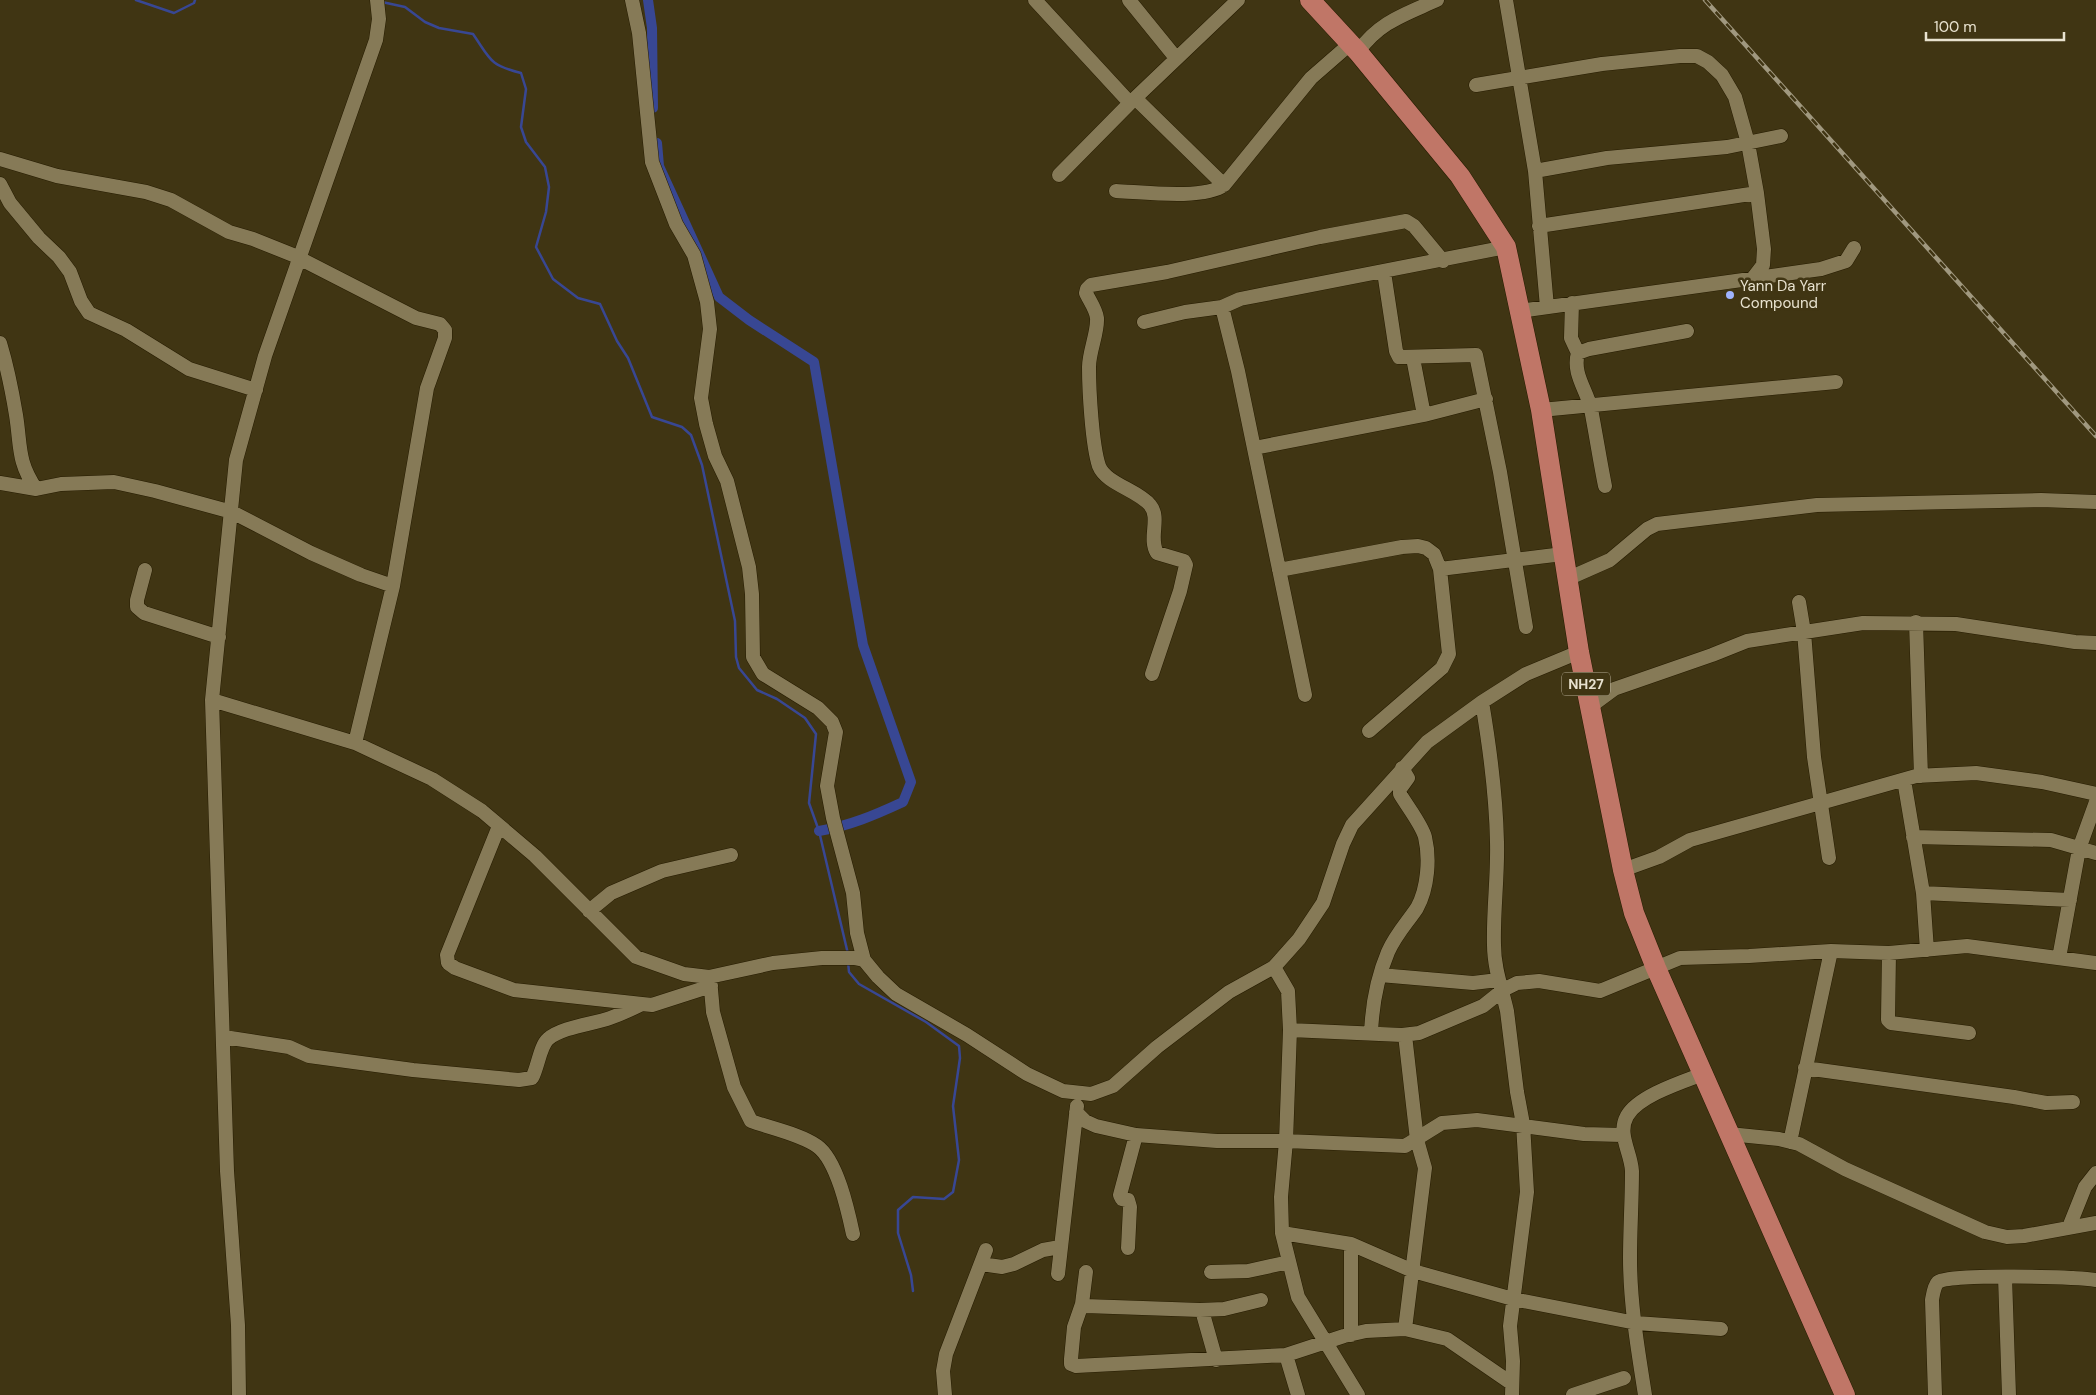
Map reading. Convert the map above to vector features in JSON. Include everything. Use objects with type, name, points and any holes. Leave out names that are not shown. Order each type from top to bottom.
[{"type":"highway","name":"NH27","points":[[1310,0],[1354,48],[1460,176],[1506,247],[1541,410],[1579,652],[1623,870],[1634,913],[1656,968],[1845,1395]]},
{"type":"street","points":[[239,1395],[238,1324],[227,1172],[212,700],[236,460],[266,356],[376,40],[379,19],[377,0]]},
{"type":"street","points":[[632,0],[639,33],[641,72],[652,162],[676,224],[694,256],[707,302],[710,329],[701,398],[714,456],[727,481],[749,567],[752,594],[752,657],[762,674],[818,708],[832,722],[836,732],[827,786],[833,818],[853,893],[859,959]]},
{"type":"street","points":[[1035,0],[1133,100],[1224,185]]},
{"type":"street","points":[[1129,0],[1176,58]]},
{"type":"street","points":[[1059,175],[1133,100],[1238,0]]},
{"type":"street","points":[[1116,191],[1201,194],[1216,191],[1224,185],[1311,78],[1369,37],[1380,27],[1437,0]]},
{"type":"street","points":[[1506,0],[1535,171],[1547,307]]},
{"type":"street","points":[[1476,85],[1602,64],[1680,56],[1697,56],[1708,62],[1722,75],[1735,97],[1748,144],[1757,193],[1764,259],[1763,265],[1754,278]]},
{"type":"street","points":[[1535,171],[1607,158],[1676,153],[1748,144],[1781,136]]},
{"type":"street","points":[[0,158],[57,176],[146,192],[171,200],[229,232],[253,239],[300,258],[416,318],[440,324],[445,330],[445,338],[427,388],[393,586],[355,743]]},
{"type":"street","points":[[0,184],[10,203],[39,238],[59,257],[70,272],[81,301],[89,312],[126,330],[189,369],[256,390]]},
{"type":"street","points":[[1539,226],[1757,193]]},
{"type":"street","points":[[1152,674],[1180,591],[1186,565],[1184,561],[1157,553],[1152,540],[1154,514],[1151,506],[1143,498],[1112,479],[1100,468],[1092,417],[1089,365],[1097,318],[1086,293],[1087,288],[1091,285],[1167,272],[1320,237],[1406,221],[1414,226],[1443,261]]},
{"type":"street","points":[[1144,322],[1185,312],[1222,307],[1240,299],[1443,261],[1506,247]]},
{"type":"street","points":[[1520,311],[1821,269],[1846,260],[1854,248]]},
{"type":"street","points":[[1384,272],[1396,351],[1399,357],[1414,358],[1451,354],[1476,355],[1516,561],[1526,628]]},
{"type":"street","points":[[1572,303],[1571,338],[1578,353],[1576,361],[1578,376],[1590,406],[1605,486]]},
{"type":"street","points":[[1222,307],[1238,371],[1305,696]]},
{"type":"street","points":[[1578,353],[1589,349],[1687,331]]},
{"type":"street","points":[[0,343],[16,416],[20,456],[27,476],[36,489]]},
{"type":"street","points":[[1414,358],[1424,415]]},
{"type":"street","points":[[1541,410],[1836,382]]},
{"type":"street","points":[[1254,448],[1424,415],[1486,399]]},
{"type":"street","points":[[0,483],[36,489],[61,484],[114,482],[155,490],[232,512],[311,553],[361,575],[393,586]]},
{"type":"street","points":[[1567,579],[1610,560],[1647,529],[1657,524],[1817,505],[2041,500],[2096,502]]},
{"type":"street","points":[[1279,570],[1418,546],[1426,548],[1434,554],[1440,569],[1448,643],[1447,662],[1429,681],[1369,731]]},
{"type":"street","points":[[1440,569],[1563,554]]},
{"type":"street","points":[[145,570],[136,600],[137,607],[144,613],[219,637]]},
{"type":"street","points":[[1799,602],[1804,632],[1814,757],[1830,858]]},
{"type":"street","points":[[1916,622],[1921,776]]},
{"type":"street","points":[[1591,706],[1614,689],[1747,641],[1863,623],[1916,622],[1956,624],[2075,642],[2096,643]]},
{"type":"street","points":[[499,826],[447,955],[448,963],[455,968],[514,990],[652,1004],[710,982],[773,962],[837,958],[859,959],[896,994],[966,1034],[1027,1074],[1063,1091],[1091,1094],[1113,1086],[1157,1047],[1229,992],[1274,967],[1299,939],[1323,903],[1343,844],[1352,825],[1427,742],[1482,702],[1526,674],[1579,652]]},
{"type":"street","points":[[212,700],[355,743],[432,778],[482,812],[534,856],[636,957],[710,982]]},
{"type":"street","points":[[1482,702],[1494,779],[1497,843],[1494,945],[1500,985],[1507,1011],[1523,1124],[1527,1192],[1510,1326],[1513,1360],[1512,1389]]},
{"type":"street","points":[[1371,1034],[1372,1008],[1388,952],[1401,927],[1417,907],[1425,887],[1427,858],[1424,835],[1400,794],[1400,789],[1408,778],[1402,768]]},
{"type":"street","points":[[1623,870],[1659,857],[1690,840],[1921,776],[1976,773],[2042,782],[2096,794]]},
{"type":"street","points":[[1904,780],[1923,893],[1927,950]]},
{"type":"street","points":[[2059,958],[2079,849],[2096,802]]},
{"type":"street","points":[[1914,837],[2051,840],[2096,853]]},
{"type":"street","points":[[589,911],[611,892],[662,871],[731,855]]},
{"type":"street","points":[[1923,893],[2070,900]]},
{"type":"street","points":[[1380,975],[1500,985],[1539,981],[1600,991],[1680,958],[1831,951],[1889,953],[1967,946],[2096,963]]},
{"type":"street","points":[[1790,1142],[1831,951]]},
{"type":"street","points":[[1889,953],[1888,1020],[1891,1023],[1969,1033]]},
{"type":"street","points":[[1274,967],[1288,991],[1290,1030],[1286,1141],[1281,1197],[1282,1233],[1298,1297],[1358,1395]]},
{"type":"street","points":[[710,982],[714,1012],[734,1087],[751,1121],[818,1146],[828,1160],[845,1198],[853,1234]]},
{"type":"street","points":[[1290,1030],[1405,1035],[1419,1033],[1483,1006],[1500,985]]},
{"type":"street","points":[[224,1036],[289,1047],[309,1056],[413,1070],[519,1080],[532,1078],[538,1067],[541,1051],[547,1039],[559,1032],[610,1018],[642,1004]]},
{"type":"street","points":[[1405,1035],[1417,1140],[1425,1168],[1405,1329]]},
{"type":"street","points":[[1805,1068],[2046,1103],[2073,1102]]},
{"type":"street","points":[[1645,1395],[1630,1261],[1632,1170],[1630,1154],[1622,1135],[1626,1116],[1636,1105],[1665,1089],[1703,1074]]},
{"type":"street","points":[[1058,1274],[1079,1093]]},
{"type":"street","points":[[1076,1112],[1085,1121],[1096,1126],[1136,1135],[1218,1141],[1286,1141],[1405,1146],[1442,1123],[1477,1120],[1523,1124],[1584,1134],[1622,1135]]},
{"type":"street","points":[[1729,1134],[1779,1139],[1799,1144],[1845,1169],[1986,1232],[2007,1237],[2024,1236],[2096,1223]]},
{"type":"street","points":[[1128,1248],[1130,1207],[1128,1200],[1122,1199],[1120,1195],[1136,1135]]},
{"type":"street","points":[[2069,1227],[2085,1187],[2096,1174]]},
{"type":"street","points":[[1282,1233],[1351,1244],[1413,1271],[1514,1299],[1636,1323],[1721,1329]]},
{"type":"street","points":[[1351,1244],[1351,1334]]},
{"type":"street","points":[[981,1264],[1002,1266],[1014,1264],[1043,1250],[1060,1247]]},
{"type":"street","points":[[945,1395],[943,1371],[946,1354],[986,1250]]},
{"type":"street","points":[[1211,1272],[1248,1271],[1289,1262]]},
{"type":"street","points":[[1086,1272],[1082,1304],[1074,1327],[1071,1359],[1073,1366],[1286,1355],[1351,1334],[1405,1329],[1448,1339],[1512,1389]]},
{"type":"street","points":[[1935,1395],[1932,1300],[1938,1282],[1948,1278],[2004,1277],[2082,1278],[2096,1280]]},
{"type":"street","points":[[2004,1277],[2009,1395]]},
{"type":"street","points":[[1082,1304],[1085,1306],[1200,1310],[1224,1308],[1261,1300]]},
{"type":"street","points":[[1200,1310],[1203,1314],[1216,1360]]},
{"type":"street","points":[[1286,1355],[1298,1395]]},
{"type":"street","points":[[1573,1395],[1624,1378]]},
{"type":"waterway","points":[[136,0],[174,13],[194,3],[195,0]]},
{"type":"waterway","points":[[648,0],[652,28],[653,108]]},
{"type":"waterway","points":[[382,2],[405,7],[425,22],[439,28],[473,34],[496,64],[521,73],[526,89],[521,127],[526,142],[545,167],[549,187],[546,212],[536,247],[553,279],[578,298],[600,304],[617,341],[628,358],[652,417],[682,427],[691,435],[702,465],[735,621],[736,657],[739,668],[757,690],[777,699],[805,718],[816,734],[809,803],[819,831],[848,954]]},
{"type":"waterway","points":[[657,143],[659,166],[719,297],[749,320],[814,362],[863,645],[911,782],[903,802],[862,820],[819,831]]},
{"type":"waterway","points":[[848,962],[849,972],[859,984],[926,1022],[959,1046],[960,1058],[953,1106],[959,1160],[953,1192],[944,1199],[913,1197],[898,1210],[898,1233],[911,1275],[913,1291]]},
{"type":"railway","points":[[1705,0],[2096,436]]},
{"type":"place","name":"Yann Da Yarr Compound","points":[[1730,295]]}]
